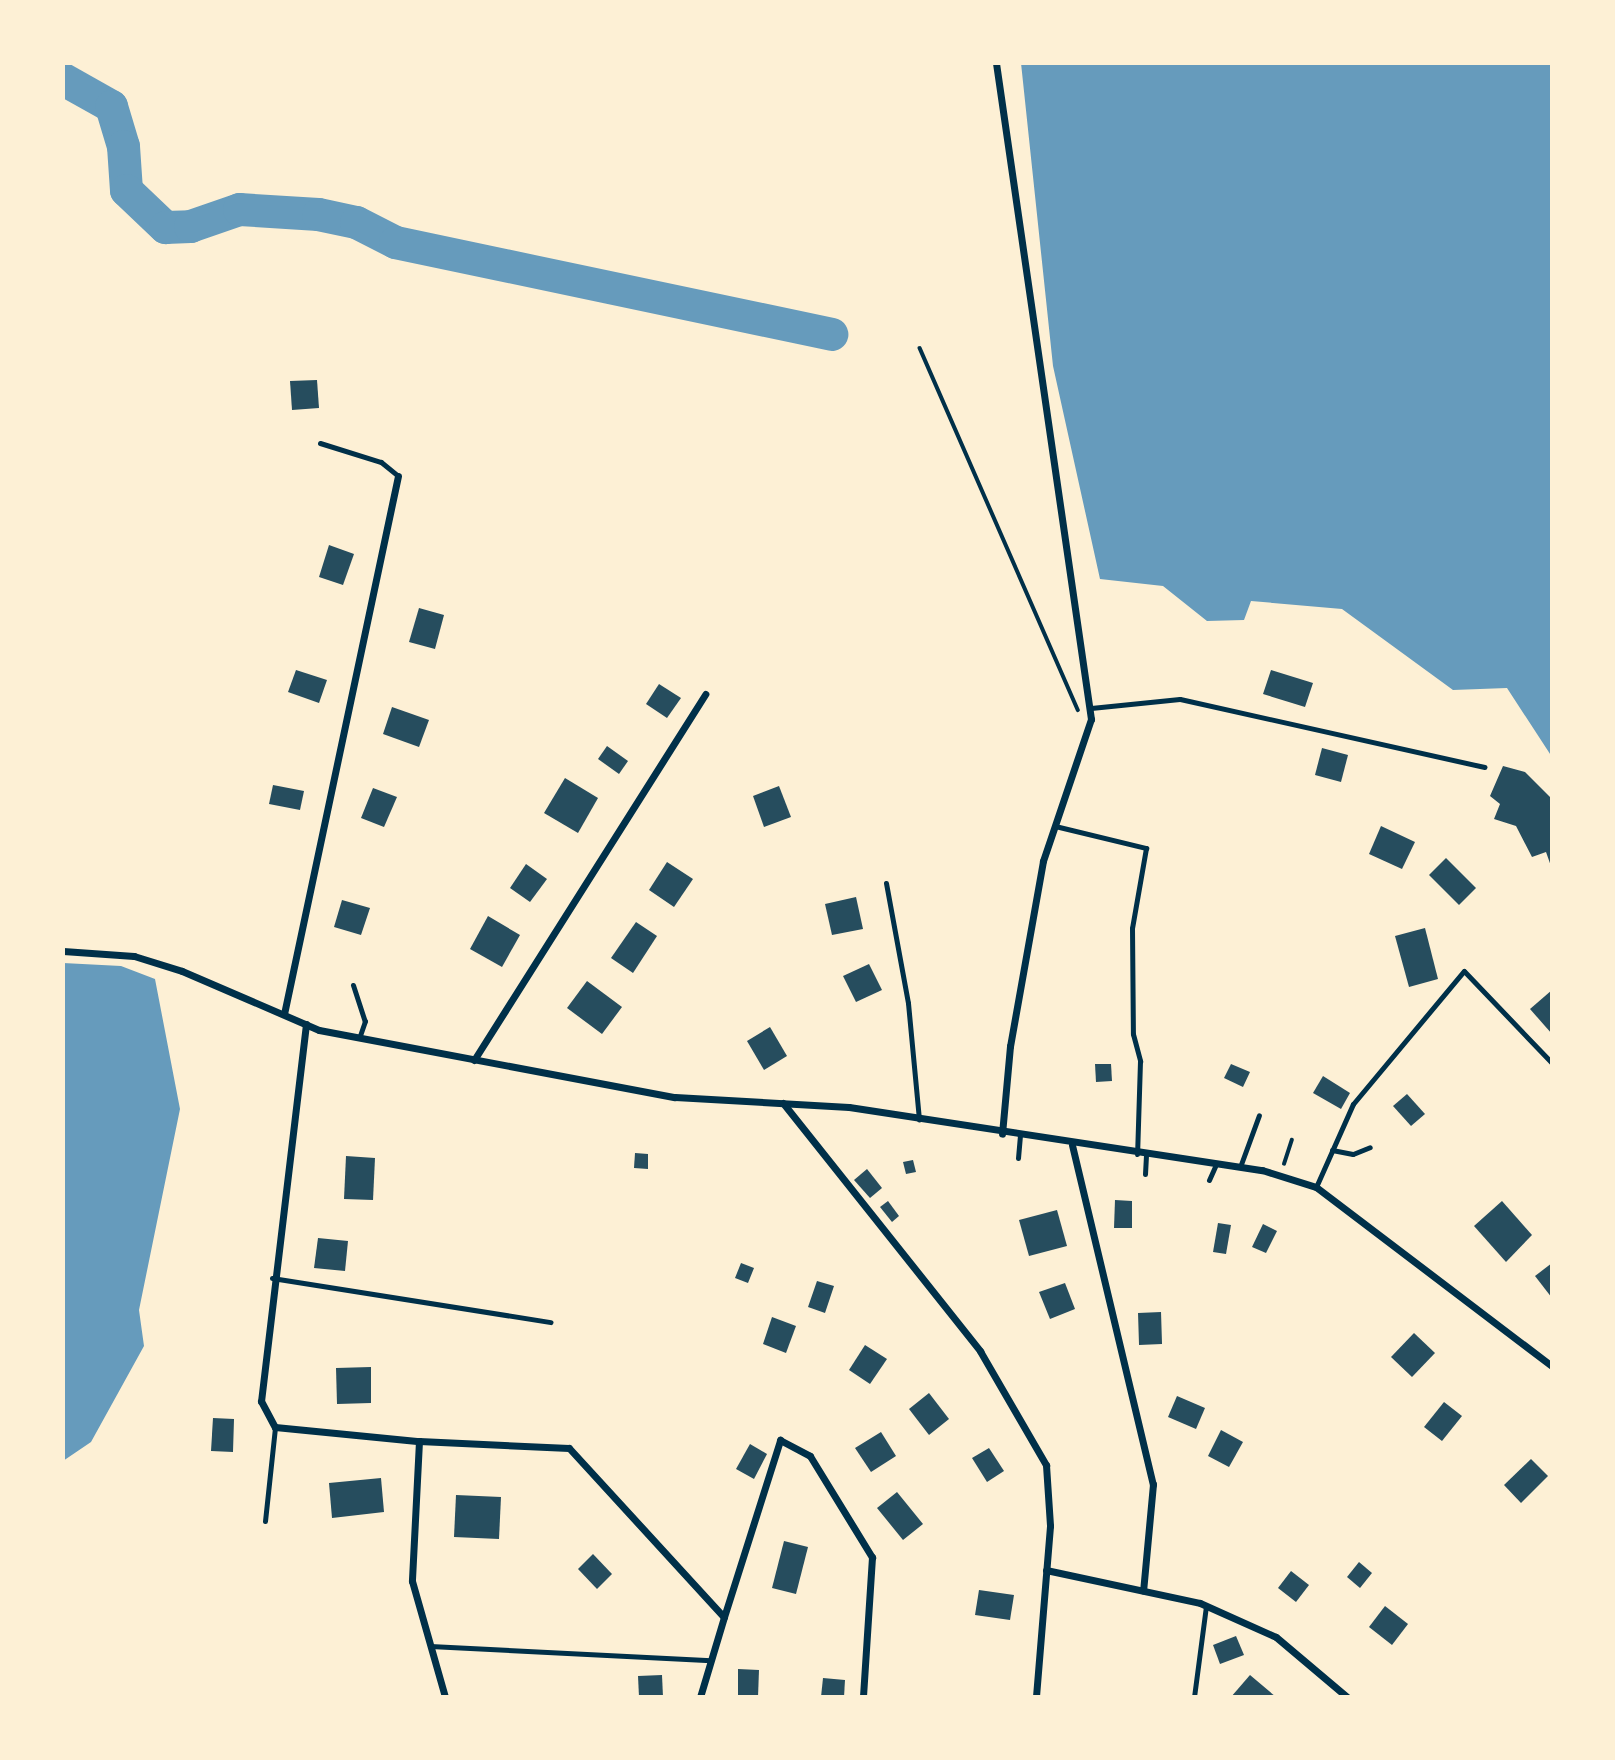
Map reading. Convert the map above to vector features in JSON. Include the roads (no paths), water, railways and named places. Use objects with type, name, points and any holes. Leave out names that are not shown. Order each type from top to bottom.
[{"type":"street","points":[[996,63],[1091,708],[1091,719],[1055,826],[1012,1032],[1002,1133]]},
{"type":"street","points":[[284,1014],[398,476]]},
{"type":"street","points":[[474,1059],[705,694]]},
{"type":"street","points":[[63,951],[134,956],[306,1024],[359,1038],[675,1097],[783,1103],[919,1119],[1072,1145],[1240,1167],[1315,1187],[1552,1366]]},
{"type":"street","points":[[306,1024],[272,1278],[261,1401],[275,1427],[419,1441],[569,1448],[724,1617]]},
{"type":"street","points":[[783,1103],[980,1351],[1046,1465],[1046,1570],[1036,1697]]},
{"type":"street","points":[[1072,1145],[1153,1484],[1143,1591]]},
{"type":"street","points":[[700,1697],[780,1440],[810,1456],[872,1557],[863,1697]]},
{"type":"street","points":[[419,1441],[412,1581],[427,1645],[445,1697]]},
{"type":"street","points":[[1046,1570],[1206,1606],[1276,1637],[1347,1697]]},
{"type":"lane","points":[[320,443],[382,462],[398,476]]},
{"type":"lane","points":[[1091,708],[1180,699],[1484,767]]},
{"type":"lane","points":[[1055,826],[1146,848],[1132,928],[1133,1034],[1140,1061],[1137,1154]]},
{"type":"lane","points":[[886,883],[908,1003],[919,1119]]},
{"type":"lane","points":[[1315,1187],[1353,1104],[1464,971],[1552,1063]]},
{"type":"lane","points":[[354,985],[365,1021],[359,1038]]},
{"type":"lane","points":[[365,1021],[374,1017]]},
{"type":"lane","points":[[1240,1167],[1259,1115]]},
{"type":"lane","points":[[1018,1158],[1020,1136]]},
{"type":"lane","points":[[1332,1150],[1353,1154],[1370,1147]]},
{"type":"lane","points":[[1145,1174],[1146,1155]]},
{"type":"lane","points":[[1209,1180],[1216,1164]]},
{"type":"lane","points":[[272,1278],[551,1322]]},
{"type":"lane","points":[[265,1521],[275,1427]]},
{"type":"lane","points":[[1194,1697],[1206,1606]]},
{"type":"lane","points":[[427,1645],[711,1660]]},
{"type":"water","points":[[1021,63],[1552,63],[1552,757],[1507,688],[1453,690],[1342,609],[1251,601],[1244,620],[1207,621],[1163,586],[1100,579],[1053,366]]},
{"type":"water","points":[[63,963],[121,966],[155,979],[180,1109],[139,1310],[144,1346],[91,1442],[63,1461]]},
{"type":"waterway","points":[[63,79],[111,106],[123,146],[126,190],[165,227],[190,226],[239,209],[318,214],[356,222],[395,242],[831,334]]}]
